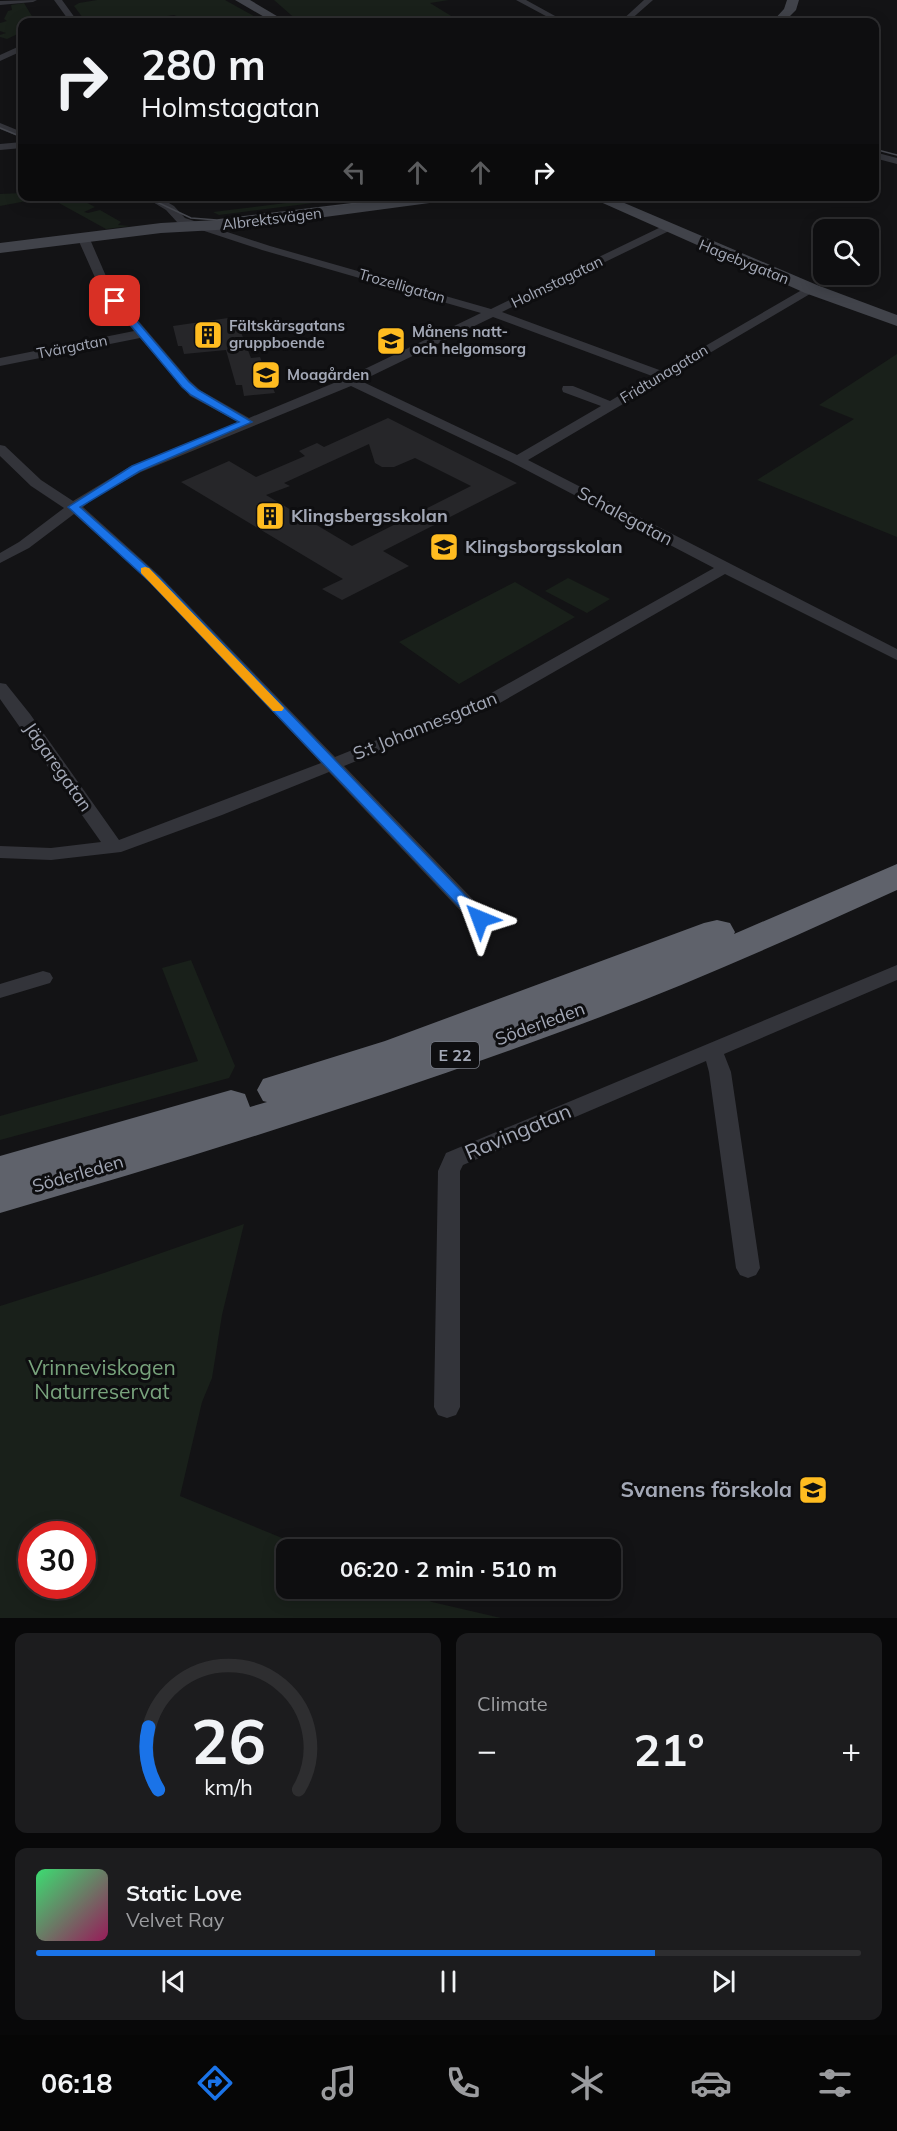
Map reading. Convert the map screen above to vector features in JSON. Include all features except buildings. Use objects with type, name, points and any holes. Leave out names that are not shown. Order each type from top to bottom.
[{"type":"highway","name":"Söderleden","points":[[0,1172],[212,1111],[399,1051],[567,990],[741,922],[897,853]]},
{"type":"highway","name":"Söderleden","points":[[0,1196],[160,1151],[394,1077],[519,1033],[683,969],[897,876]]},
{"type":"main road","points":[[241,0],[272,18]]},
{"type":"main road","points":[[257,0],[274,18]]},
{"type":"main road","points":[[782,18],[790,10],[793,0]]},
{"type":"main road","name":"Albrektsvägen","points":[[0,248],[161,234],[198,226],[235,224],[413,201]]},
{"type":"main road","name":"Hagebygatan","points":[[605,201],[665,229],[811,289],[897,321]]},
{"type":"main road","name":"Albrektsvägen","points":[[0,254],[85,240]]},
{"type":"street","points":[[0,3],[33,0]]},
{"type":"street","points":[[58,0],[71,18]]},
{"type":"street","points":[[520,0],[554,18]]},
{"type":"street","points":[[629,18],[649,0]]},
{"type":"street","points":[[0,47],[18,52]]},
{"type":"street","points":[[0,60],[18,54]]},
{"type":"street","points":[[0,126],[18,133]]},
{"type":"street","points":[[0,147],[18,145]]},
{"type":"street","points":[[879,156],[897,161]]},
{"type":"street","name":"Trozelligatan","points":[[157,201],[170,208],[181,220],[198,226],[493,313],[661,375]]},
{"type":"street","name":"Holmstagatan","points":[[0,559],[24,545],[73,507],[136,469],[351,381],[665,229]]},
{"type":"street","points":[[85,240],[107,291],[192,391],[247,422]]},
{"type":"street","name":"Fridtunagatan","points":[[518,460],[811,289]]},
{"type":"street","name":"Tvärgatan","points":[[0,362],[144,333]]},
{"type":"street","name":"Schalegatan","points":[[351,381],[518,460],[897,655]]},
{"type":"street","points":[[568,389],[612,406]]},
{"type":"street","points":[[0,449],[36,483],[73,507],[154,579],[480,919]]},
{"type":"street","name":"S:t Johannesgatan","points":[[0,852],[51,854],[114,847],[145,838],[216,811],[492,700],[725,568]]},
{"type":"street","name":"Jägaregatan","points":[[0,688],[24,718],[114,847]]},
{"type":"street","name":"Ravingatan","points":[[447,1407],[449,1171],[454,1159],[897,972]]},
{"type":"street","points":[[0,992],[44,978]]},
{"type":"street","points":[[712,1050],[720,1072],[748,1268]]},
{"type":"green space","points":[[97,0],[225,0],[258,18],[181,18],[174,15],[155,18],[83,18],[74,6]]},
{"type":"green space","points":[[274,0],[449,0],[430,3],[454,18],[294,18]]},
{"type":"green space","points":[[24,3],[33,18],[18,18],[18,34],[7,39],[0,37],[6,33],[0,31],[0,23],[7,21],[4,19],[8,11],[12,10],[11,5]]},
{"type":"green space","points":[[18,193],[18,201],[27,201],[0,206],[0,194]]},
{"type":"green space","points":[[55,201],[84,201],[95,207],[84,212],[100,210],[121,222],[118,225],[130,226],[106,229]]},
{"type":"green space","points":[[302,201],[329,201],[219,215],[213,212]]},
{"type":"green space","points":[[897,354],[897,537],[757,480],[854,419],[819,405]]},
{"type":"green space","points":[[568,578],[610,599],[587,613],[545,591]]},
{"type":"green space","points":[[515,582],[575,617],[459,684],[399,642]]},
{"type":"green space","points":[[191,960],[235,1066],[229,1078],[0,1140],[0,1116],[198,1061],[162,968]]},
{"type":"green space","name":"Vrinneviskogen Naturreservat","points":[[244,1224],[222,1315],[212,1378],[202,1402],[180,1496],[285,1539],[276,1539],[276,1599],[425,1599],[501,1618],[0,1618],[0,1306],[104,1273]]},
{"type":"tram line","points":[[0,128],[18,135]]},
{"type":"tram line","points":[[879,150],[897,155]]},
{"type":"tram line","points":[[155,201],[191,218],[217,220],[375,201]]},
{"type":"slow traffic","points":[[145,571],[278,708]]},
{"type":"place","name":"Fältskärsgatans gruppboende","points":[[208,335]]},
{"type":"place","name":"Månens natt- och helgomsorg","points":[[391,341]]},
{"type":"place","name":"Moagården","points":[[266,375]]},
{"type":"place","name":"Klingsbergsskolan","points":[[270,516]]},
{"type":"place","name":"Klingsborgsskolan","points":[[444,547]]},
{"type":"place","name":"Svanens förskola","points":[[813,1490]]},
{"type":"route","points":[[115,301],[185,384],[195,393],[247,422],[136,469],[91,494],[73,507],[154,579],[480,919]]}]
